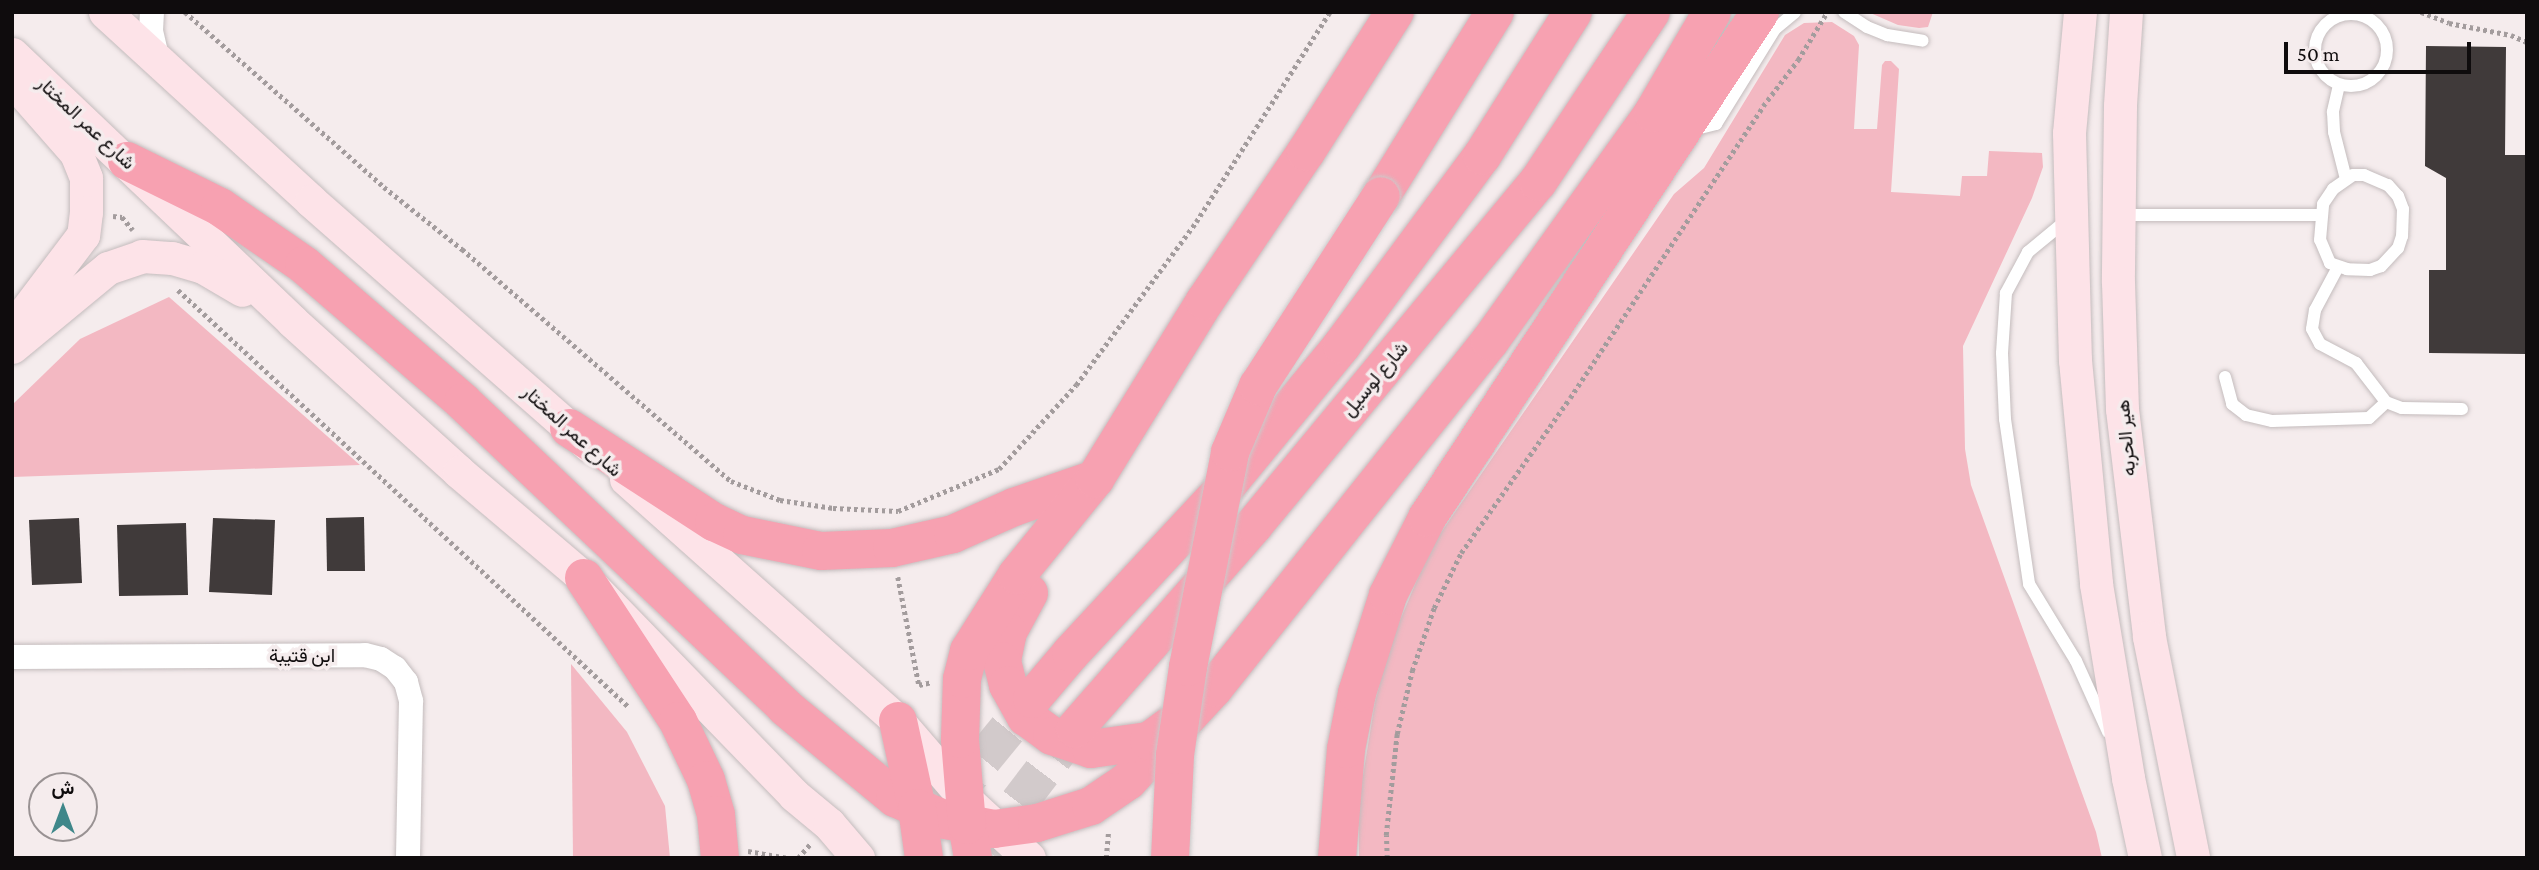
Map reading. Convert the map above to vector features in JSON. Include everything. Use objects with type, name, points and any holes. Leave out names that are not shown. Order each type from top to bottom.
[{"type":"highway","points":[[975,828],[960,739],[962,679],[969,651],[989,615],[1017,575],[1095,479],[1205,301],[1307,152],[1395,12]]},
{"type":"highway","points":[[1170,858],[1175,755],[1188,667],[1230,452],[1258,386],[1381,196],[1495,12]]},
{"type":"highway","points":[[1032,699],[1071,653],[1228,484],[1342,345],[1482,156],[1573,12]]},
{"type":"highway","name":"شارع لوسيل","points":[[1075,729],[1254,525],[1538,182],[1651,12]]},
{"type":"highway","points":[[127,161],[220,207],[304,265],[463,402],[785,708],[895,798],[975,828],[1037,823],[1091,806],[1128,781],[1260,633],[1490,341],[1653,113],[1712,12]]},
{"type":"highway","points":[[1337,858],[1350,726],[1357,692],[1388,596],[1427,518],[1760,12]]},
{"type":"highway","points":[[569,428],[695,511],[742,535],[821,551],[892,548],[953,534],[1014,507],[1095,479]]},
{"type":"highway","points":[[1060,525],[1008,632],[1002,661],[1008,685],[1026,717],[1052,736],[1091,749],[1149,741],[1195,708]]},
{"type":"highway","points":[[584,579],[678,721],[706,780],[716,815],[720,858]]},
{"type":"highway","points":[[898,721],[917,808],[924,858]]},
{"type":"main road","name":"شارع عمر المختار","points":[[105,12],[311,201],[898,721],[975,828],[1029,858]]},
{"type":"main road","points":[[2080,12],[2068,133],[2075,359],[2095,571],[2145,858]]},
{"type":"main road","name":"هير الحربه","points":[[2126,12],[2120,106],[2118,282],[2122,409],[2149,636],[2193,858]]},
{"type":"main road","name":"شارع عمر المختار","points":[[12,54],[292,321],[459,472],[584,579],[794,794],[829,824],[858,858]]},
{"type":"main road","points":[[12,80],[76,153],[86,178],[83,235],[12,329]]},
{"type":"main road","points":[[2072,217],[2119,215]]},
{"type":"main road","points":[[12,348],[108,268],[142,256],[172,258],[203,267],[292,321]]},
{"type":"street","points":[[152,12],[151,32],[158,61]]},
{"type":"street","name":"ابن قتيبة","points":[[12,657],[365,655],[381,659],[395,668],[406,682],[411,701],[408,858]]},
{"type":"lane","points":[[1682,133],[1716,124],[1775,29],[1795,12]]},
{"type":"lane","points":[[1844,12],[1867,27],[1887,35],[1923,41]]},
{"type":"lane","points":[[2348,14],[2364,14],[2384,33],[2388,46],[2385,60],[2363,82],[2351,86],[2339,85],[2323,75],[2315,55],[2318,32],[2330,21],[2348,14]]},
{"type":"lane","points":[[2339,85],[2333,112],[2334,132],[2346,179]]},
{"type":"lane","points":[[2364,175],[2388,185],[2398,196],[2403,209],[2402,236],[2398,248],[2381,266],[2358,271],[2338,267],[2325,257],[2320,240],[2320,215],[2333,190],[2346,179],[2364,175]]},
{"type":"lane","points":[[2119,215],[2320,215]]},
{"type":"lane","points":[[2072,217],[2028,252],[2006,293],[2002,353],[2005,419],[2029,584],[2076,661],[2129,778]]},
{"type":"lane","points":[[2338,267],[2315,310],[2312,329],[2320,344],[2356,363],[2386,402],[2402,408],[2462,409]]},
{"type":"lane","points":[[2225,377],[2232,404],[2246,415],[2272,421],[2369,418],[2386,402]]},
{"type":"path","points":[[185,12],[374,178],[731,481],[780,500],[898,511],[999,469],[1076,385],[1196,222],[1330,12]]},
{"type":"path","points":[[1387,858],[1386,835],[1397,734],[1412,671],[1434,608],[1461,553],[1570,398],[1763,106],[1798,61],[1826,12]]},
{"type":"path","points":[[2421,12],[2449,23],[2511,35],[2527,42]]},
{"type":"path","points":[[86,212],[122,217],[142,240],[142,256],[637,715]]},
{"type":"path","points":[[888,510],[892,548],[919,685],[931,682],[961,700]]},
{"type":"shaded area","points":[[1868,12],[1933,12],[1928,27],[1919,28],[1898,25]]},
{"type":"shaded area","points":[[1832,22],[1854,36],[1859,45],[1854,129],[1877,129],[1882,65],[1885,61],[1891,61],[1899,69],[1891,192],[1960,196],[1962,176],[1987,176],[1989,151],[2042,153],[2043,167],[2032,198],[1963,346],[1965,449],[1971,485],[2096,832],[2102,858],[1359,858],[1359,800],[1375,702],[1390,644],[1431,547],[1674,194],[1704,168],[1785,35],[1804,23]]},
{"type":"shaded area","points":[[169,297],[360,465],[12,477],[12,405],[80,339]]},
{"type":"shaded area","points":[[571,664],[627,732],[665,806],[670,858],[573,858]]},
{"type":"building","points":[[2426,46],[2506,47],[2505,155],[2527,155],[2527,354],[2429,353],[2429,270],[2446,270],[2446,178],[2425,166]]},
{"type":"building","points":[[364,517],[365,571],[327,571],[326,518]]},
{"type":"building","points":[[79,518],[82,583],[32,585],[29,520]]},
{"type":"building","points":[[213,518],[275,520],[272,595],[209,592]]},
{"type":"building","points":[[186,523],[188,595],[119,596],[117,525]]},
{"type":"tunnel","points":[[947,803],[1032,699]]},
{"type":"tunnel","points":[[984,848],[1075,729]]}]
